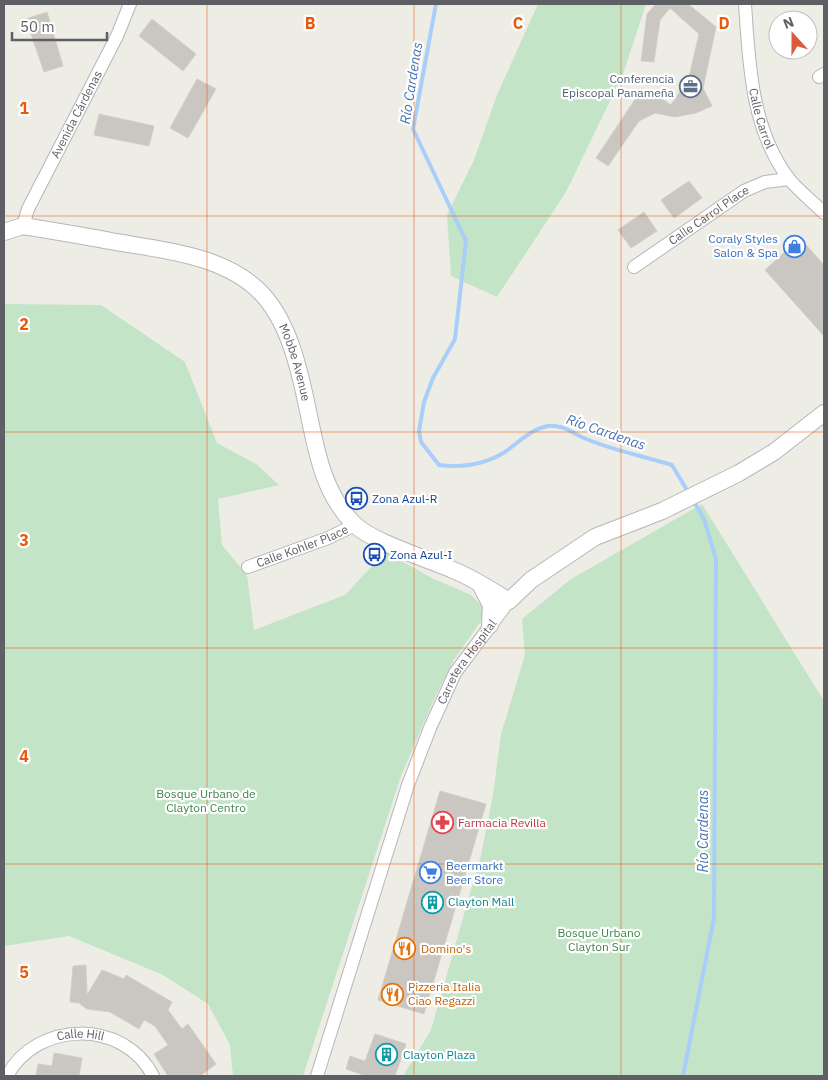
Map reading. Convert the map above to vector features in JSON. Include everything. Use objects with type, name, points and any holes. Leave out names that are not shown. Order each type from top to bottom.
[{"type":"street","name":"Avenida Cárdenas","points":[[23,226],[28,209],[117,36],[130,4]]},
{"type":"street","name":"Calle Carrol","points":[[745,4],[750,71],[758,111],[769,143],[789,179],[824,214]]},
{"type":"street","name":"Calle Carrol Place","points":[[634,267],[744,191],[765,182],[789,179]]},
{"type":"street","name":"Mobbe Avenue","points":[[4,232],[23,226],[192,256],[210,262],[251,284],[272,306],[285,331],[298,365],[315,449],[328,487],[335,500],[355,525],[413,554],[479,582],[509,601]]},
{"type":"street","name":"Carretera Hospital","points":[[317,1076],[408,785],[426,737],[455,673],[490,625],[509,601],[531,580],[595,537],[662,511],[739,473],[774,452],[824,413]]},
{"type":"street","name":"Calle Kohler Place","points":[[248,567],[328,538],[355,525]]},
{"type":"street","points":[[479,582],[504,586],[531,580]]},
{"type":"street","points":[[479,582],[491,605],[490,625]]},
{"type":"street","name":"Calle Hill","points":[[7,1076],[28,1052],[39,1044],[58,1036],[78,1033],[104,1036],[130,1047],[148,1066],[153,1076]]},
{"type":"green space","points":[[538,4],[646,4],[623,74],[566,192],[497,297],[451,276],[447,215],[474,160],[497,95]]},
{"type":"green space","name":"Bosque Urbano de Clayton Centro","points":[[4,304],[101,305],[185,362],[217,443],[256,464],[279,485],[218,499],[222,545],[247,575],[254,630],[345,595],[385,552],[432,578],[471,595],[482,606],[483,618],[454,660],[435,697],[401,776],[303,1076],[233,1076],[230,1045],[208,1004],[163,975],[69,936],[4,946]]},
{"type":"green space","name":"Bosque Urbano Clayton Sur","points":[[702,504],[824,701],[824,1076],[403,1076],[431,1030],[481,855],[493,795],[501,734],[525,655],[522,619],[571,579]]},
{"type":"building","name":"Conferencia Episcopal Panameña","points":[[656,4],[688,4],[716,27],[703,88],[712,106],[696,113],[675,117],[655,113],[639,121],[608,166],[596,158],[638,95],[645,99],[650,91],[671,105],[689,77],[699,34],[670,8],[660,20],[654,62],[641,61],[647,14]]},
{"type":"building","points":[[47,12],[63,66],[44,72],[26,19]]},
{"type":"building","points":[[152,19],[196,54],[183,71],[139,36]]},
{"type":"building","points":[[197,79],[216,89],[188,138],[170,128]]},
{"type":"building","points":[[99,114],[154,126],[149,146],[94,135]]},
{"type":"building","points":[[689,181],[702,198],[674,218],[661,200]]},
{"type":"building","points":[[644,212],[657,231],[631,248],[618,230]]},
{"type":"building","points":[[800,238],[824,265],[824,336],[765,270]]},
{"type":"building","name":"Clayton Mall","points":[[440,791],[486,804],[424,1014],[378,1000]]},
{"type":"building","points":[[86,965],[87,995],[102,970],[124,979],[126,975],[172,1002],[168,1010],[182,1029],[188,1024],[216,1064],[200,1076],[168,1076],[154,1054],[168,1045],[155,1026],[144,1020],[139,1029],[110,1012],[87,1009],[79,1003],[70,1002],[73,966]]},
{"type":"building","name":"Clayton Plaza","points":[[375,1034],[406,1044],[395,1076],[366,1076],[346,1069],[350,1056],[365,1061]]},
{"type":"building","points":[[54,1053],[82,1058],[79,1076],[36,1076],[38,1064],[52,1066]]},
{"type":"waterway","name":"Río Cardenas","points":[[436,4],[413,129],[466,241],[455,339],[433,378],[424,402],[419,431],[421,442],[439,465],[465,466],[481,463],[505,452],[536,430],[548,426],[558,426],[605,446],[672,465],[688,492]]},
{"type":"waterway","name":"Río Cardenas","points":[[683,1076],[714,918],[716,559],[704,519],[693,500]]},
{"type":"place","name":"Conferencia Episcopal Panameña","points":[[690,86]]},
{"type":"place","name":"Coraly Styles Salon & Spa","points":[[794,246]]},
{"type":"place","name":"Zona Azul-R","points":[[356,499]]},
{"type":"place","name":"Zona Azul-I","points":[[374,555]]},
{"type":"place","name":"Farmacia Revilla","points":[[442,823]]},
{"type":"place","name":"Beermarkt Beer Store","points":[[430,873]]},
{"type":"place","name":"Clayton Mall","points":[[432,902]]},
{"type":"place","name":"Domino's","points":[[405,949]]},
{"type":"place","name":"Pizzeria Italia Ciao Regazzi","points":[[392,994]]},
{"type":"place","name":"Clayton Plaza","points":[[387,1055]]}]
